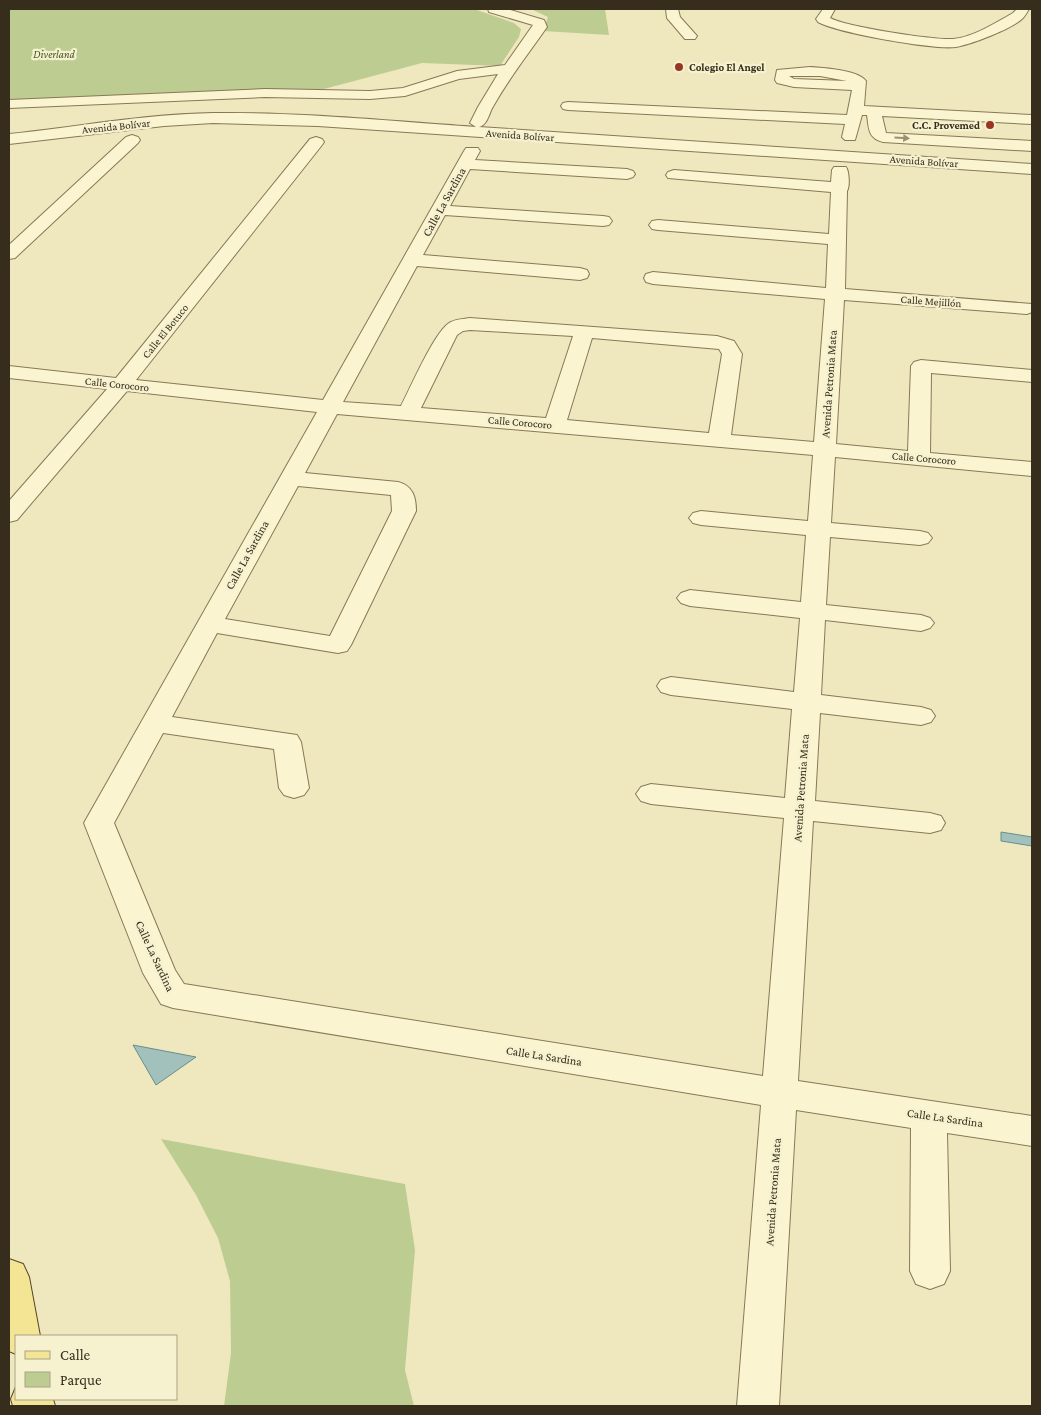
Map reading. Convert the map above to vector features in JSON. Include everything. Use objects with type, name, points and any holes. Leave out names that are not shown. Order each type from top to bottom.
[{"type":"main road","points":[[9,1277],[20,1335]]},
{"type":"street","points":[[478,123],[485,107],[509,69],[540,27],[539,23],[494,9]]},
{"type":"street","points":[[672,9],[674,18],[690,36]]},
{"type":"street","points":[[826,14],[830,24],[842,27],[930,42],[955,43],[988,32],[1018,16],[1023,9]]},
{"type":"street","points":[[788,57],[790,72],[782,73],[780,79],[857,103],[874,111],[896,107],[935,108],[1023,116]]},
{"type":"street","points":[[9,104],[266,93],[370,95],[405,92],[457,75],[509,69]]},
{"type":"street","points":[[568,106],[857,103]]},
{"type":"street","name":"Avenida Petronia Mata","points":[[758,1406],[843,165],[857,103]]},
{"type":"street","name":"Avenida Bolívar","points":[[9,130],[143,114],[249,111],[478,123],[843,165],[1032,160]]},
{"type":"street","points":[[874,111],[877,134],[883,137],[1032,146]]},
{"type":"street","name":"Avenida Bolívar","points":[[9,139],[164,121],[260,119],[318,121],[843,165],[1032,170]]},
{"type":"street","points":[[9,254],[132,140]]},
{"type":"street","name":"Calle El Botuco","points":[[9,515],[122,384],[316,142]]},
{"type":"street","name":"Calle La Sardina","points":[[626,174],[469,157],[99,823],[160,973],[173,996],[780,1094],[1032,1130]]},
{"type":"street","points":[[674,175],[843,165]]},
{"type":"street","points":[[440,210],[603,221]]},
{"type":"street","points":[[658,225],[838,240]]},
{"type":"street","points":[[9,235],[27,237]]},
{"type":"street","points":[[412,260],[580,274]]},
{"type":"street","name":"Calle Mejillón","points":[[653,278],[1027,308]]},
{"type":"street","points":[[408,413],[449,332],[456,326],[470,324],[717,342],[727,345],[732,354],[719,440]]},
{"type":"street","points":[[555,424],[584,331]]},
{"type":"street","points":[[919,458],[920,366],[1032,376]]},
{"type":"street","name":"Calle Corocoro","points":[[9,372],[330,407],[555,424],[1032,469]]},
{"type":"street","points":[[208,624],[338,645],[404,511],[404,497],[398,490],[290,478]]},
{"type":"street","points":[[701,518],[920,538]]},
{"type":"street","points":[[690,598],[920,623]]},
{"type":"street","points":[[671,686],[921,716]]},
{"type":"street","points":[[153,723],[287,742],[294,788]]},
{"type":"street","points":[[651,794],[930,824]]},
{"type":"street","points":[[928,1115],[930,1271]]},
{"type":"green space","name":"Diverland","points":[[9,9],[474,9],[514,23],[521,29],[519,37],[500,66],[422,63],[324,89],[166,93],[9,102]]},
{"type":"green space","points":[[531,9],[605,9],[609,35],[543,31],[548,17]]},
{"type":"green space","points":[[161,1139],[405,1184],[415,1250],[405,1370],[414,1406],[224,1406],[231,1353],[230,1281],[218,1238],[196,1195]]},
{"type":"water","points":[[1001,832],[1032,837],[1032,846],[1001,841]]},
{"type":"water","points":[[133,1045],[196,1057],[156,1085]]},
{"type":"place","name":"Colegio El Angel","points":[[679,67]]},
{"type":"place","name":"C.C. Provemed","points":[[990,125]]}]
